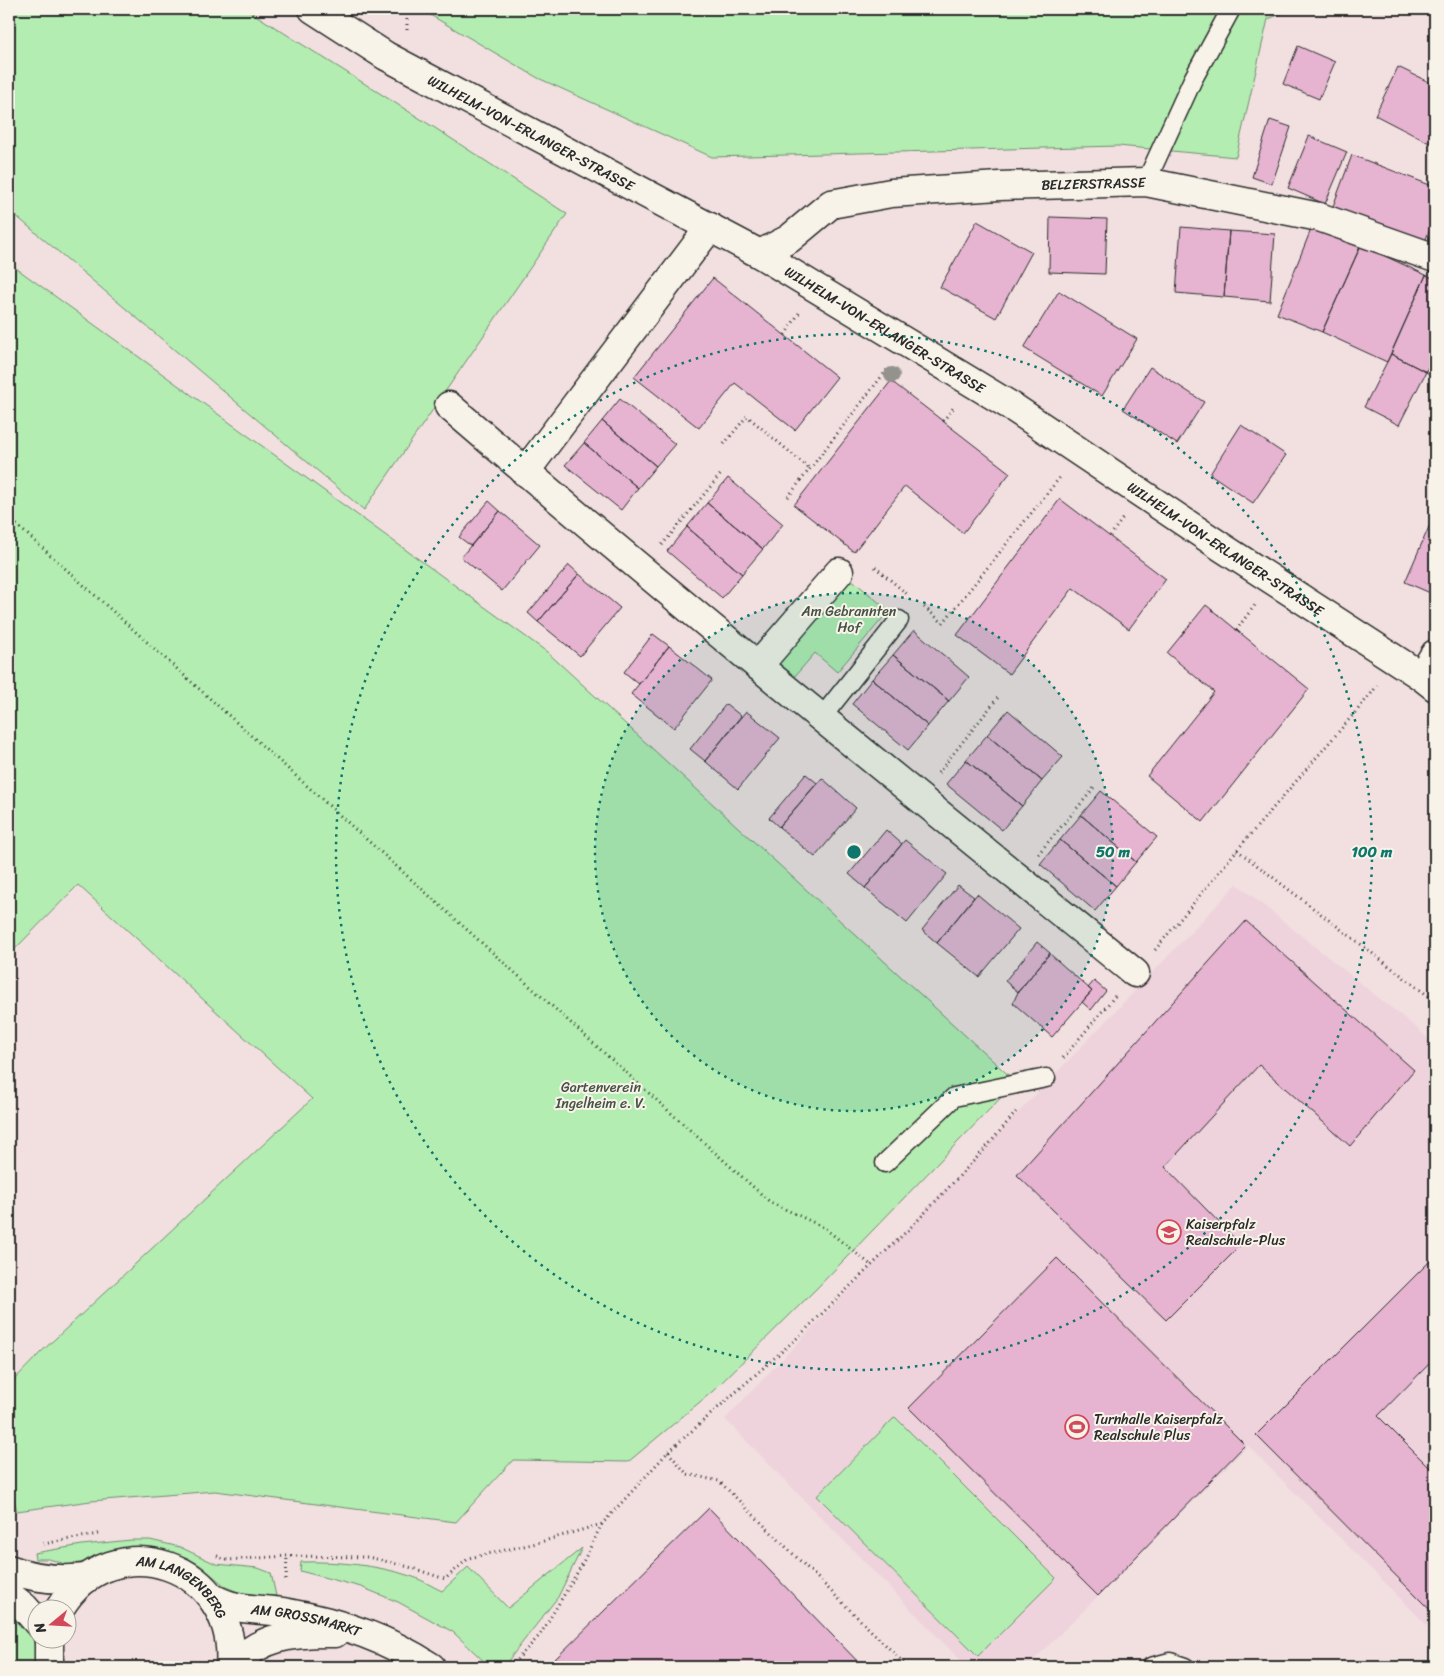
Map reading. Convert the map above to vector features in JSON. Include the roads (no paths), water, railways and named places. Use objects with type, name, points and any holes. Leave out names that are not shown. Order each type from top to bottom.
[{"type":"street","name":"WILHELM-VON-ERLANGER-STRASSE","points":[[313,9],[386,56],[760,254],[1011,406],[1224,548],[1431,672]]},
{"type":"street","name":"BELZERSTRASSE","points":[[760,254],[789,239],[831,204],[891,192],[999,186],[1146,182],[1319,217],[1435,258]]},
{"type":"street","points":[[525,472],[710,227]]},
{"type":"street","points":[[449,406],[525,472],[758,666],[1135,973]]},
{"type":"street","points":[[758,666],[839,572]]},
{"type":"street","name":"AM LANGENBERG","points":[[68,1598],[75,1588],[100,1570],[115,1565],[146,1562],[161,1564],[190,1577],[213,1598],[222,1614],[229,1633],[231,1667]]},
{"type":"street","name":"AM LANGENBERG","points":[[9,1570],[50,1580],[87,1578]]},
{"type":"street","points":[[9,1595],[24,1607],[28,1613]]},
{"type":"street","name":"AM GROSSMARKT","points":[[213,1598],[232,1607],[286,1613],[329,1621],[392,1644],[431,1667]]},
{"type":"street","name":"AM GROSSMARKT","points":[[231,1667],[255,1647],[270,1640],[305,1633],[324,1632],[371,1635]]},
{"type":"lane","points":[[1146,182],[1193,79],[1231,9]]},
{"type":"lane","points":[[822,717],[899,620]]},
{"type":"lane","points":[[885,1163],[954,1097],[1046,1078]]},
{"type":"lane","points":[[1151,1667],[1170,1662],[1185,1667]]},
{"type":"place","name":"Kaiserpfalz Realschule-Plus","points":[[1169,1232]]},
{"type":"place","name":"Turnhalle Kaiserpfalz Realschule Plus","points":[[1077,1427]]},
{"type":"park label","name":"Am Gebrannten Hof","points":[[849,620]]},
{"type":"park label","name":"Gartenverein Ingelheim e. V.","points":[[601,1096]]}]
